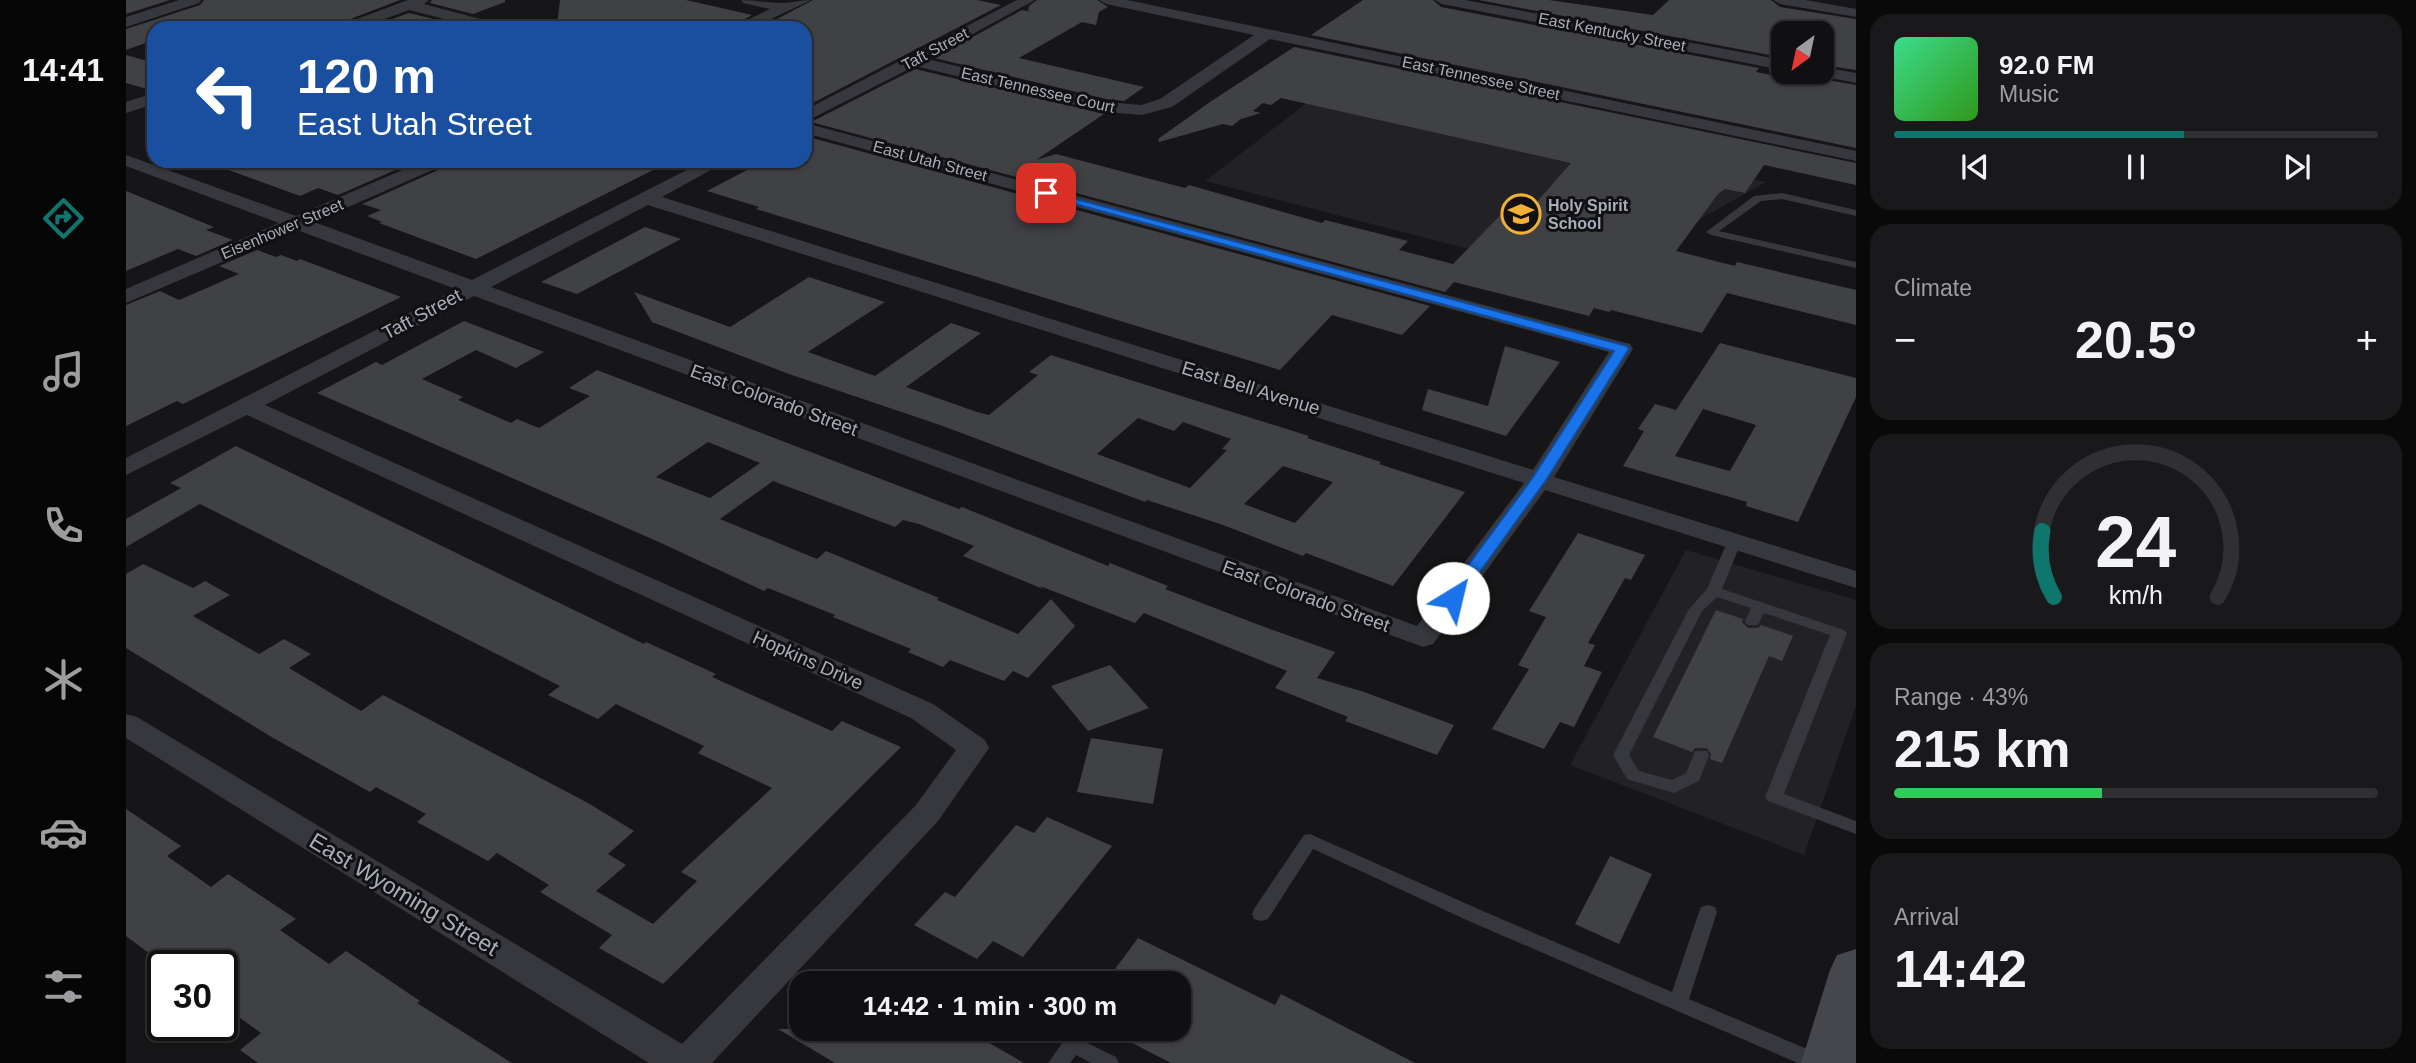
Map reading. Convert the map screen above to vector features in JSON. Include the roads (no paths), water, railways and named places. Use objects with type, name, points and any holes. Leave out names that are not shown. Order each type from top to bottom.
[{"type":"main road","points":[[1836,1048],[1856,970]]},
{"type":"street","points":[[126,22],[194,0]]},
{"type":"street","points":[[748,0],[784,8]]},
{"type":"street","points":[[755,21],[804,0]]},
{"type":"street","name":"Taft Street","points":[[812,113],[1028,0]]},
{"type":"street","name":"East Tennessee Street","points":[[1106,0],[1856,156]]},
{"type":"street","name":"East Kentucky Street","points":[[1441,0],[1771,63]]},
{"type":"street","points":[[1780,0],[1856,13]]},
{"type":"street","points":[[365,21],[415,3],[475,21]]},
{"type":"street","name":"East Tennessee Court","points":[[914,61],[1106,107],[1142,110],[1167,103],[1267,34]]},
{"type":"street","points":[[1834,74],[1856,78]]},
{"type":"street","points":[[126,108],[147,100]]},
{"type":"street","name":"East Utah Street","points":[[812,130],[1622,349],[1540,479]]},
{"type":"street","name":"East Colorado Street","points":[[126,160],[147,168]]},
{"type":"street","name":"East Colorado Street","points":[[147,168],[1423,638],[1540,479]]},
{"type":"street","name":"Eisenhower Street","points":[[126,297],[422,168]]},
{"type":"street","name":"Taft Street","points":[[126,468],[704,168]]},
{"type":"street","name":"East Bell Avenue","points":[[645,198],[1856,580]]},
{"type":"street","name":"Hopkins Drive","points":[[247,407],[922,711],[974,748],[927,813],[688,1063]]},
{"type":"street","name":"East Wyoming Street","points":[[126,724],[681,1063]]},
{"type":"lane","points":[[1856,213],[1782,196],[1758,198],[1711,232],[1856,265]]},
{"type":"lane","points":[[1701,755],[1693,777],[1674,788],[1633,775],[1621,755],[1696,609],[1714,591],[1735,540]]},
{"type":"lane","points":[[1714,591],[1839,633],[1774,797],[1856,828]]},
{"type":"lane","points":[[1753,622],[1759,606]]},
{"type":"lane","points":[[1261,914],[1310,840],[1478,917],[1678,1003],[1836,1048]]},
{"type":"lane","points":[[1678,1003],[1708,912]]},
{"type":"lane","points":[[1058,1063],[1073,1044],[1109,1063]]},
{"type":"place","name":"Holy Spirit School","points":[[1521,214]]}]
